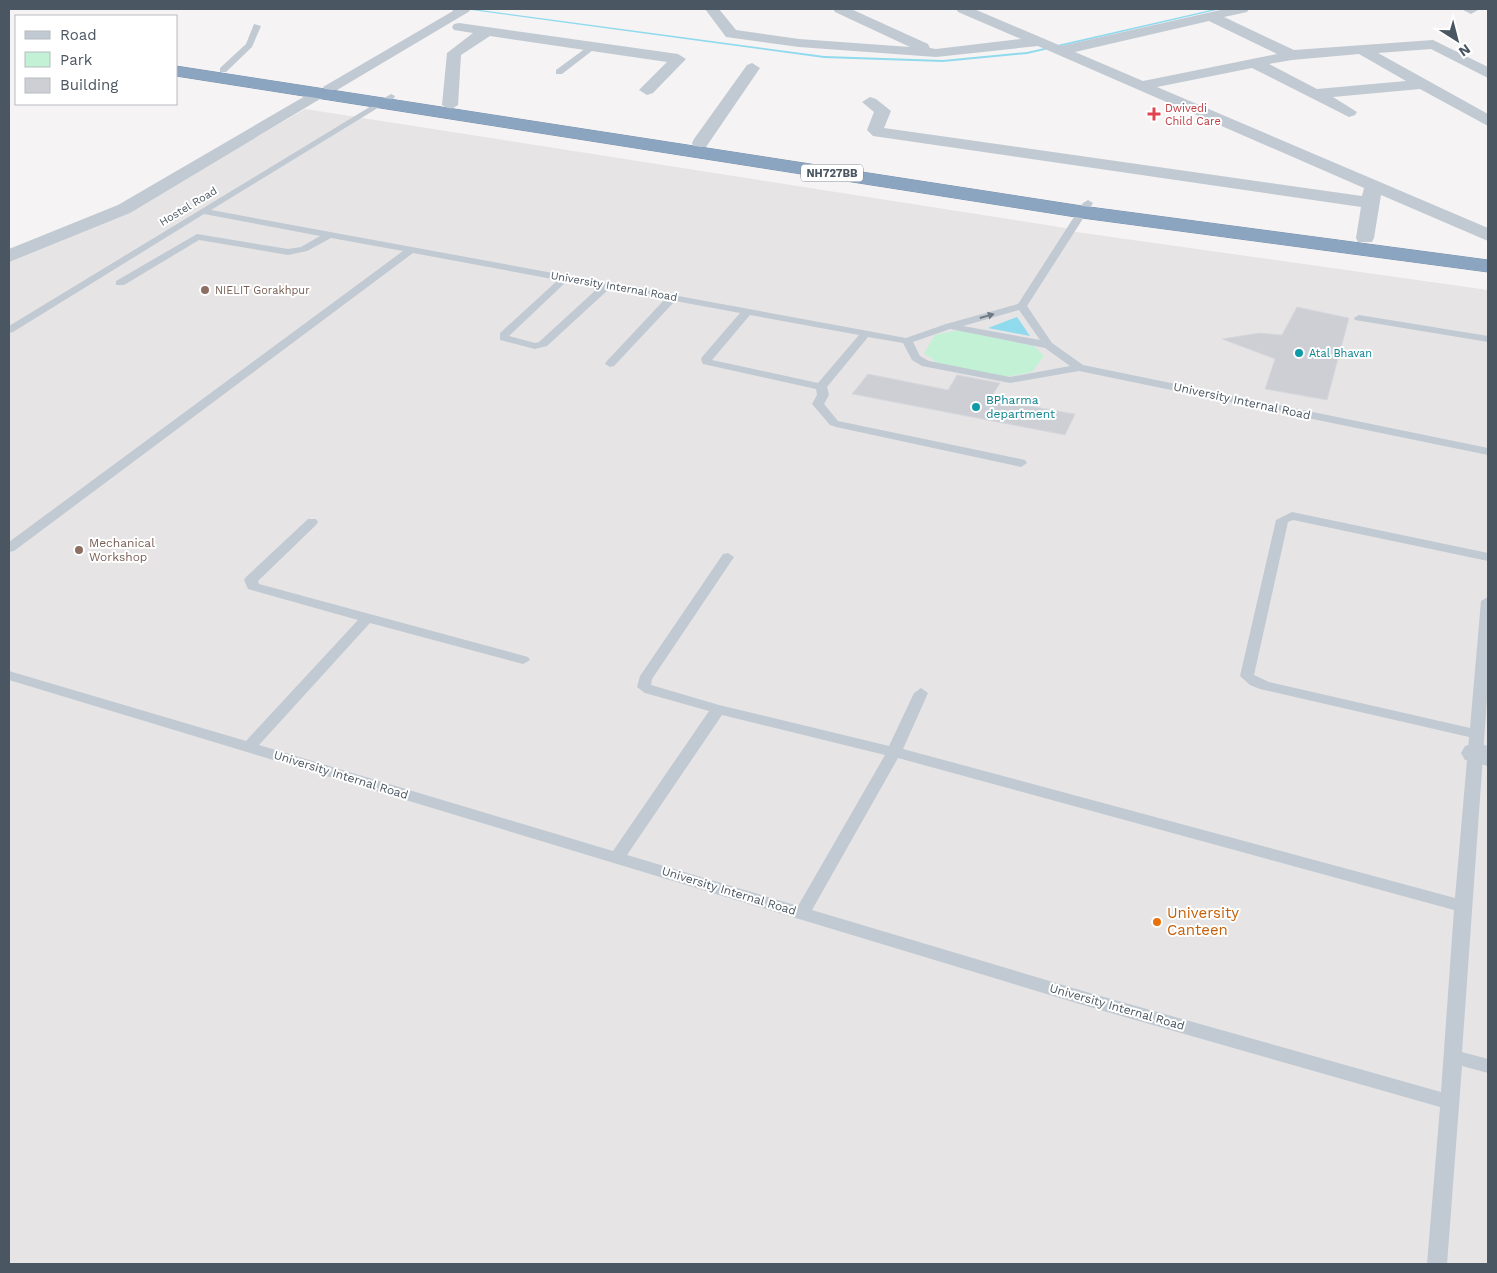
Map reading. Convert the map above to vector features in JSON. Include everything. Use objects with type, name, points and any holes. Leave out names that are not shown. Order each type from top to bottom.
[{"type":"highway","name":"NH727BB","points":[[178,63],[325,90]]},
{"type":"highway","name":"NH727BB","points":[[178,71],[325,90],[1085,207],[1488,266]]},
{"type":"highway","name":"NH727BB","points":[[385,99],[450,105],[700,143],[1085,207],[1365,238],[1488,256]]},
{"type":"street","points":[[9,256],[124,209],[463,11],[459,9]]},
{"type":"street","points":[[712,9],[731,34],[799,43],[936,53],[1050,47],[1242,9]]},
{"type":"street","points":[[840,9],[936,53]]},
{"type":"street","points":[[963,9],[1139,86],[1374,184],[1488,235]]},
{"type":"street","points":[[1210,16],[1292,55]]},
{"type":"street","points":[[755,22],[799,43]]},
{"type":"street","points":[[459,27],[678,60],[647,90]]},
{"type":"street","points":[[450,105],[454,53],[487,31]]},
{"type":"street","points":[[1139,86],[1292,55],[1433,44],[1488,73]]},
{"type":"street","points":[[1362,50],[1488,120]]},
{"type":"street","points":[[1255,63],[1349,112]]},
{"type":"street","points":[[700,143],[752,68]]},
{"type":"street","points":[[1314,94],[1423,84]]},
{"type":"street","points":[[870,102],[882,111],[876,130],[880,132],[1370,202]]},
{"type":"street","points":[[1365,238],[1374,184]]},
{"type":"lane","points":[[223,70],[249,45],[257,26]]},
{"type":"lane","points":[[559,72],[593,47]]},
{"type":"lane","name":"Hostel Road","points":[[9,330],[385,99]]},
{"type":"lane","points":[[1079,368],[1010,380],[926,364],[916,358],[907,341],[950,326],[1022,306],[1085,207]]},
{"type":"lane","name":"University Internal Road","points":[[202,211],[907,341]]},
{"type":"lane","points":[[120,283],[193,238],[200,236],[275,251],[300,250],[330,234]]},
{"type":"lane","points":[[9,548],[412,249]]},
{"type":"lane","points":[[565,278],[504,335],[504,338],[535,346],[543,344],[607,285]]},
{"type":"lane","points":[[610,364],[673,298]]},
{"type":"lane","name":"University Internal Road","points":[[1022,306],[1048,345],[1079,368],[1488,452]]},
{"type":"lane","points":[[748,311],[706,359],[707,362],[821,387]]},
{"type":"lane","points":[[1359,318],[1488,339]]},
{"type":"lane","points":[[950,326],[1048,345]]},
{"type":"lane","points":[[821,387],[866,333]]},
{"type":"lane","points":[[821,387],[823,395],[818,404],[834,423],[1021,463]]},
{"type":"lane","points":[[1480,748],[1266,686],[1255,682],[1247,676],[1282,520],[1285,518],[1292,516],[1488,557]]},
{"type":"lane","points":[[312,522],[251,580],[253,586],[523,660]]},
{"type":"lane","points":[[728,557],[645,679],[644,687],[718,709],[894,752],[1463,906]]},
{"type":"lane","points":[[1437,1264],[1454,1056],[1463,906],[1480,748],[1488,601]]},
{"type":"lane","points":[[249,747],[367,618]]},
{"type":"lane","name":"University Internal Road","points":[[9,675],[1093,1000],[1450,1102]]},
{"type":"lane","points":[[802,913],[894,752],[921,693]]},
{"type":"lane","points":[[616,858],[718,709]]},
{"type":"lane","points":[[1454,1056],[1488,1066]]},
{"type":"shaded area","points":[[305,109],[1072,229],[1069,231],[1488,290],[1488,1264],[9,1264],[9,253],[118,208],[240,140],[248,142]]},
{"type":"green space","points":[[958,330],[1034,346],[1044,356],[1032,372],[1005,377],[942,366],[924,353],[935,335]]},
{"type":"water","points":[[1017,317],[1030,336],[988,328]]},
{"type":"building","name":"Atal Bhavan","points":[[1297,307],[1349,318],[1327,400],[1265,389],[1275,359],[1222,339],[1259,333],[1282,335]]},
{"type":"building","name":"BPharma department","points":[[868,374],[948,390],[957,375],[1000,383],[990,399],[1075,414],[1065,435],[852,394]]},
{"type":"waterway","points":[[466,9],[824,57],[943,61],[1027,53],[1219,9]]},
{"type":"place","name":"Dwivedi Child Care","points":[[1154,114]]},
{"type":"place","name":"NIELIT Gorakhpur","points":[[205,290]]},
{"type":"place","name":"Atal Bhavan","points":[[1299,353]]},
{"type":"place","name":"BPharma department","points":[[976,407]]},
{"type":"place","name":"Mechanical Workshop","points":[[79,550]]},
{"type":"place","name":"University Canteen","points":[[1157,922]]}]
